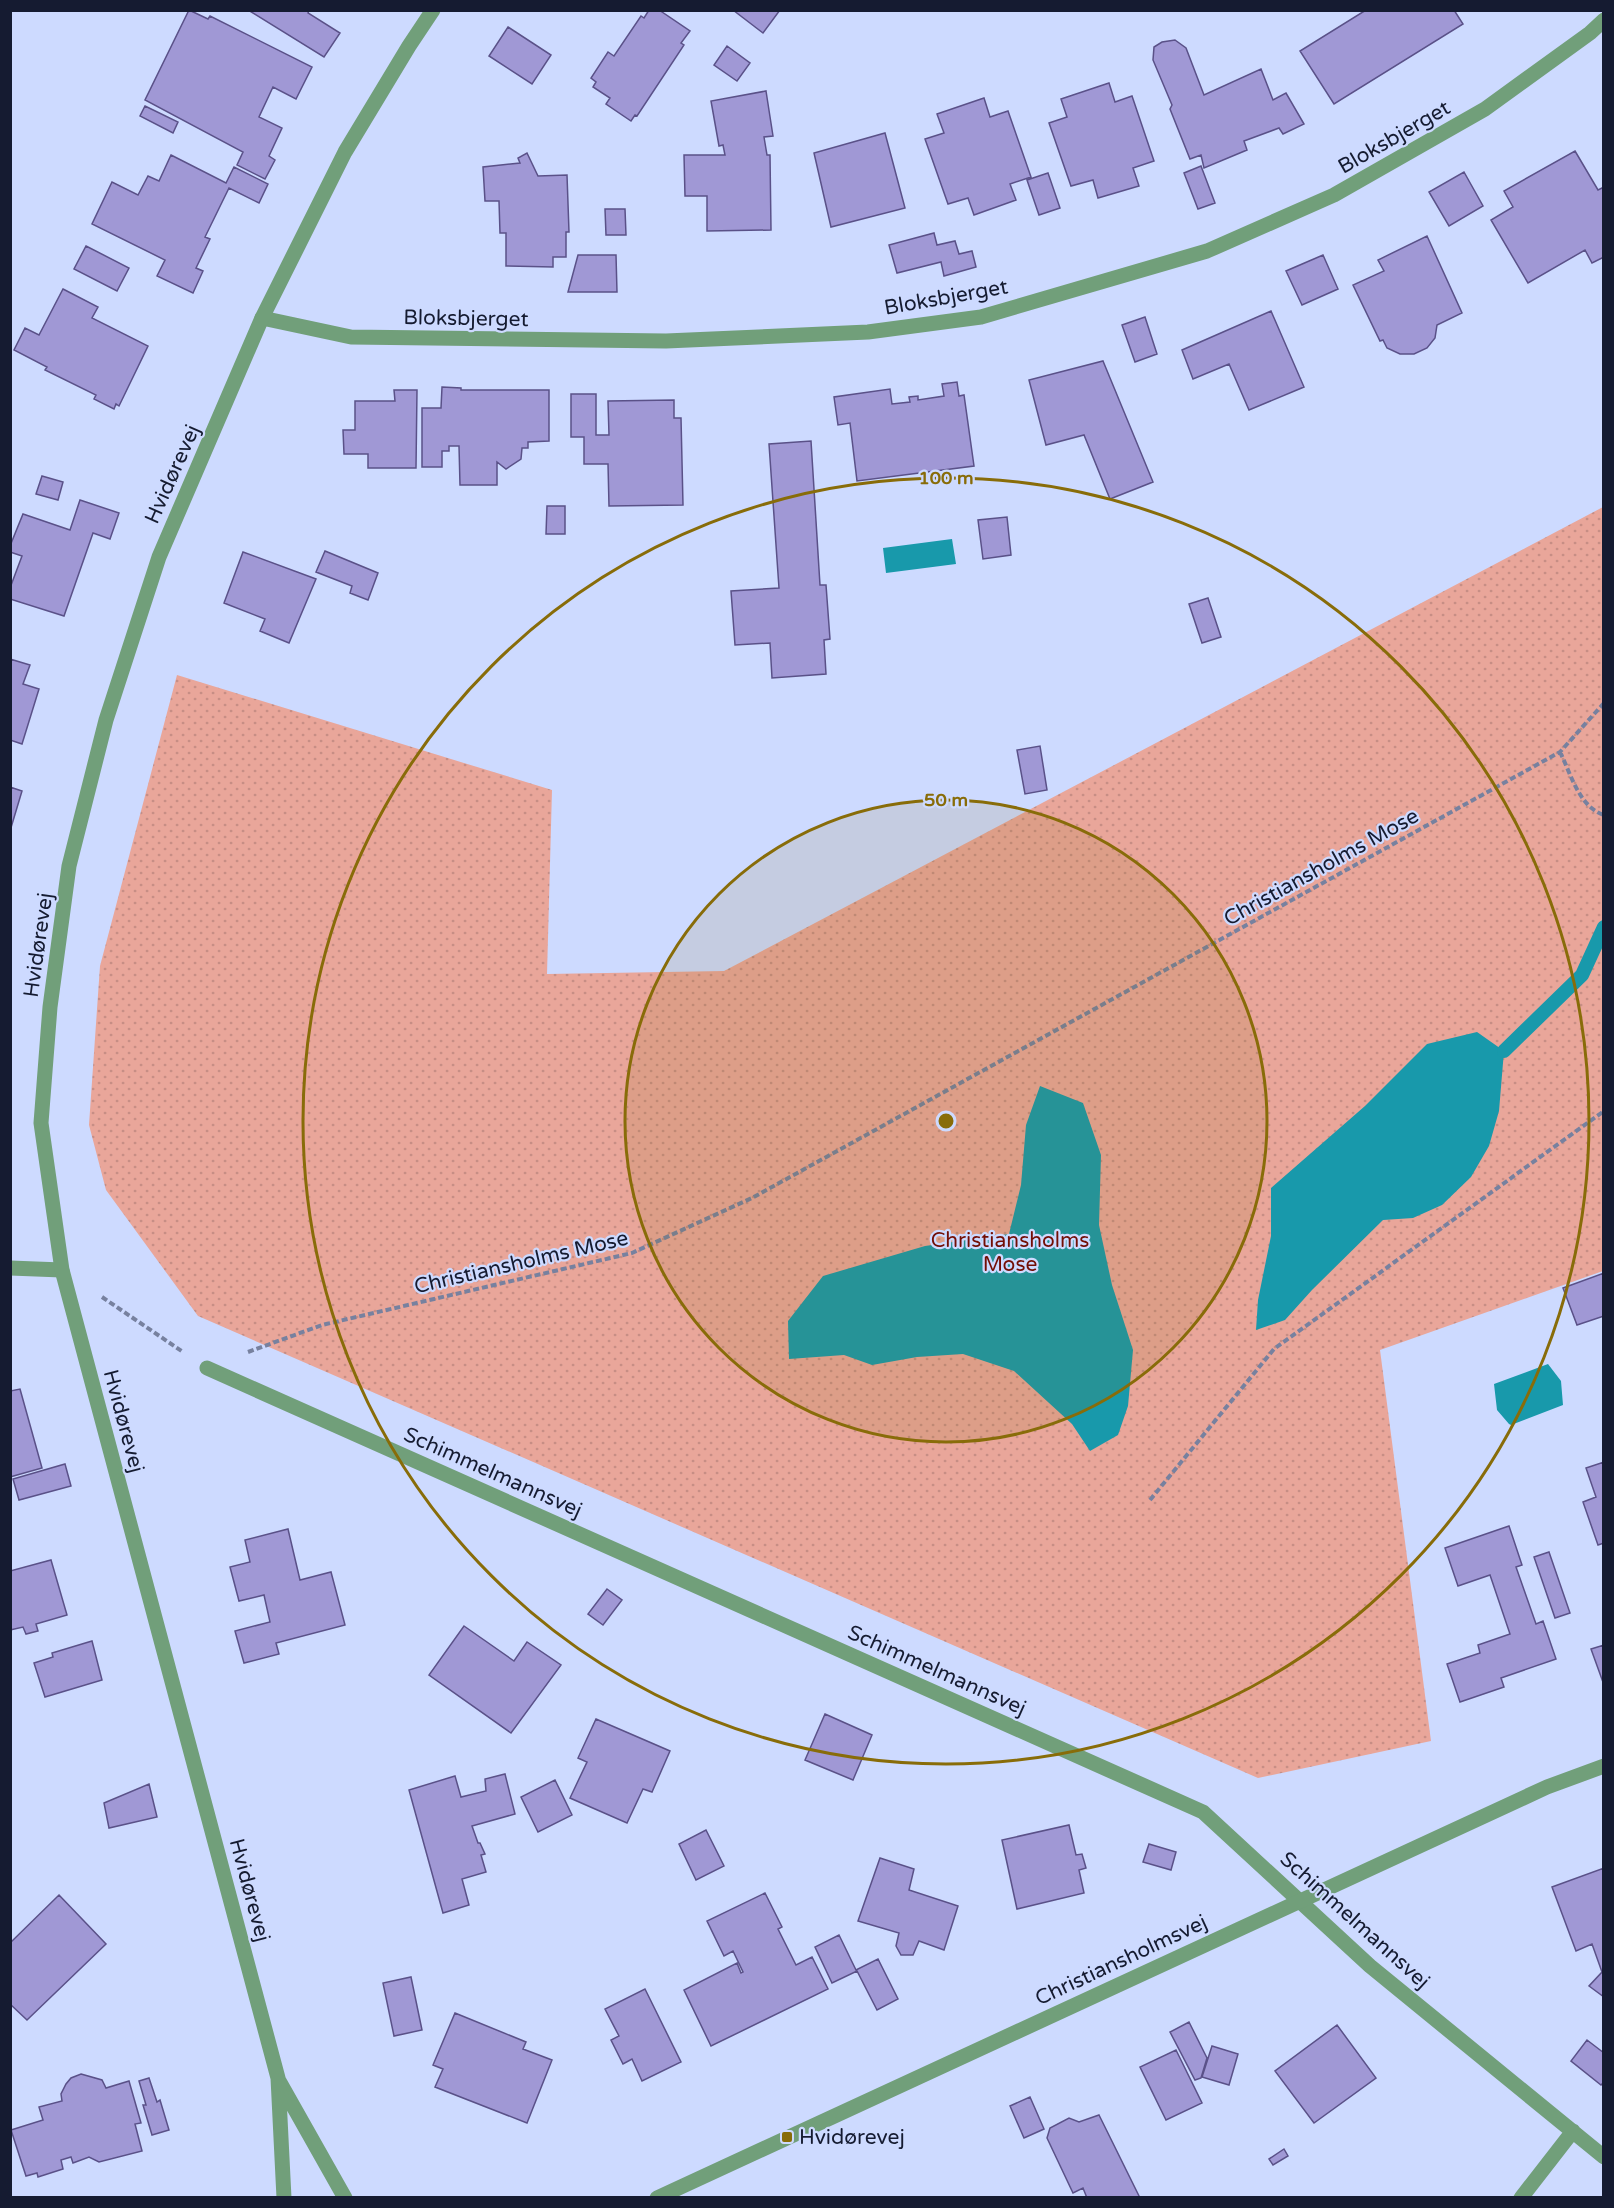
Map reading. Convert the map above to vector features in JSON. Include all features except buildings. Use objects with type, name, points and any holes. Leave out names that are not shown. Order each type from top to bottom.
[{"type":"street","name":"Hvidørevej","points":[[284,2198],[278,2078],[62,1270],[41,1123],[50,1007],[69,866],[106,720],[159,557],[262,318],[345,152],[433,10]]},
{"type":"street","name":"Bloksbjerget","points":[[262,318],[351,337],[666,341],[868,332],[981,317],[1207,251],[1334,195],[1485,109],[1590,33],[1604,20]]},
{"type":"street","points":[[10,1268],[62,1270]]},
{"type":"street","name":"Schimmelmannsvej","points":[[207,1368],[1203,1812],[1370,1966],[1604,2157]]},
{"type":"street","name":"Christiansholmsvej","points":[[657,2198],[1546,1786],[1604,1766]]},
{"type":"street","name":"Hvidørevej","points":[[278,2078],[345,2198]]},
{"type":"street","points":[[1521,2198],[1573,2131]]},
{"type":"path","name":"Christiansholms Mose","points":[[207,1368],[321,1325],[632,1253],[752,1198],[1560,752],[1604,703]]},
{"type":"path","points":[[1560,752],[1581,797],[1594,811],[1604,815]]},
{"type":"path","points":[[1150,1500],[1274,1349],[1604,1111]]},
{"type":"path","points":[[62,1270],[207,1368]]},
{"type":"green space","name":"Christiansholms Mose","points":[[1603,507],[1603,1271],[1380,1350],[1431,1741],[1258,1778],[198,1316],[106,1190],[89,1125],[100,966],[177,675],[552,790],[547,974],[724,971]]},
{"type":"shaded area","points":[[952,539],[956,564],[886,573],[883,548]]},
{"type":"shaded area","points":[[1477,1032],[1504,1051],[1499,1111],[1489,1146],[1471,1177],[1442,1205],[1413,1218],[1383,1220],[1285,1320],[1256,1330],[1258,1300],[1271,1236],[1271,1188],[1365,1106],[1427,1044]]},
{"type":"shaded area","points":[[1040,1086],[1083,1103],[1101,1155],[1099,1225],[1112,1285],[1133,1350],[1128,1406],[1118,1435],[1090,1451],[1072,1424],[1014,1371],[963,1354],[917,1357],[872,1365],[844,1355],[789,1359],[788,1321],[823,1276],[925,1246],[1009,1234],[1021,1185],[1026,1125]]},
{"type":"shaded area","points":[[1548,1364],[1561,1381],[1563,1405],[1509,1424],[1497,1410],[1494,1384]]},
{"type":"waterway","points":[[1504,1051],[1582,975],[1604,927]]},
{"type":"place","name":"Hvidørevej","points":[[787,2137]]}]
